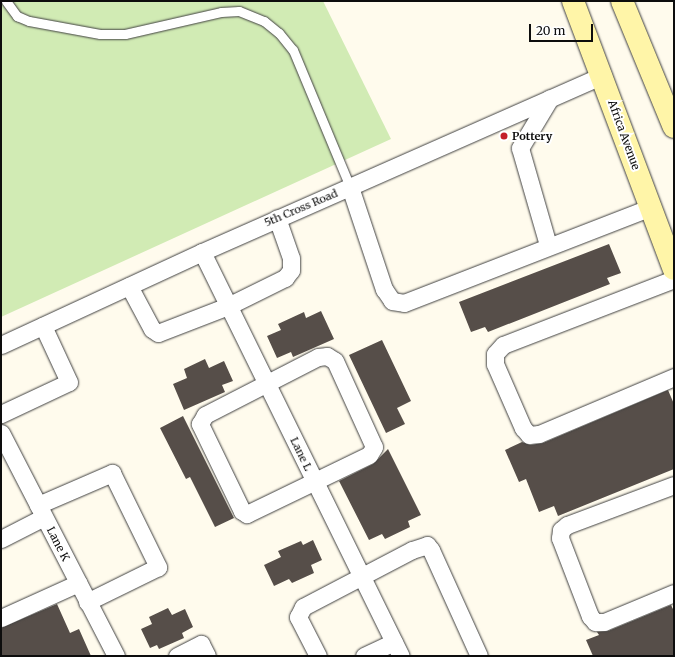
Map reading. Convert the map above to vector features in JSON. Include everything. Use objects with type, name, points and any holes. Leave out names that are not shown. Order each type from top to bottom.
[{"type":"main road","name":"Africa Avenue","points":[[573,1],[603,75],[674,269]]},
{"type":"main road","points":[[622,1],[674,127]]},
{"type":"street","name":"5th Cross Road","points":[[1,345],[277,218],[603,75]]},
{"type":"street","points":[[548,245],[520,148],[550,98]]},
{"type":"street","points":[[350,187],[384,289],[392,301],[404,303],[548,245],[651,207]]},
{"type":"street","points":[[129,286],[152,329],[158,333],[228,306],[285,278],[291,270],[291,258],[277,218]]},
{"type":"street","name":"Lane L","points":[[202,252],[397,649]]},
{"type":"street","points":[[674,279],[503,345],[495,354],[495,364],[523,428],[529,435],[539,434],[674,377]]},
{"type":"street","points":[[1,414],[69,382],[43,326]]},
{"type":"street","points":[[327,356],[335,361],[372,438],[374,447],[369,455],[315,482],[247,514],[242,511],[204,436],[200,424],[206,415],[318,357],[327,356]]},
{"type":"street","name":"Lane K","points":[[1,432],[116,656]]},
{"type":"street","points":[[1,539],[41,511],[112,473],[158,567],[88,602]]},
{"type":"street","points":[[674,485],[567,525],[561,530],[560,538],[590,616],[595,622],[604,622],[674,593]]},
{"type":"street","points":[[318,656],[298,617],[303,607],[420,546],[427,545],[431,550],[479,656]]},
{"type":"street","points":[[1,618],[78,582]]},
{"type":"street","points":[[177,656],[201,644],[207,656]]},
{"type":"street","points":[[364,656],[397,649]]},
{"type":"lane","points":[[6,1],[16,16],[29,21],[107,34],[125,34],[221,12],[239,12],[264,21],[279,33],[293,50],[350,187]]},
{"type":"green space","points":[[1,1],[323,1],[391,139],[1,317]]},
{"type":"building","points":[[609,244],[621,273],[607,278],[610,284],[488,332],[485,327],[471,332],[459,302]]},
{"type":"building","points":[[321,311],[334,339],[293,357],[291,352],[277,358],[267,336],[281,330],[278,324],[304,312],[306,318]]},
{"type":"building","points":[[382,340],[411,401],[397,408],[405,424],[386,433],[349,355]]},
{"type":"building","points":[[205,359],[209,368],[224,361],[233,381],[222,385],[225,392],[184,410],[173,384],[187,378],[184,369]]},
{"type":"building","points":[[668,390],[674,404],[674,469],[558,516],[554,506],[539,512],[526,479],[519,482],[505,450],[522,442],[530,445],[543,443]]},
{"type":"building","points":[[183,416],[234,518],[215,527],[190,477],[186,479],[160,428]]},
{"type":"building","points":[[388,449],[421,515],[408,521],[410,527],[385,539],[382,534],[369,540],[339,481],[373,464]]},
{"type":"building","points":[[313,540],[322,560],[311,565],[314,573],[292,583],[289,579],[274,586],[264,565],[281,557],[278,551],[301,541],[303,545]]},
{"type":"building","points":[[57,604],[70,633],[79,629],[91,656],[1,656],[1,628]]},
{"type":"building","points":[[671,605],[674,611],[674,656],[593,656],[586,640],[599,635],[597,632],[608,631]]},
{"type":"building","points":[[168,608],[172,615],[185,609],[193,627],[182,633],[184,638],[159,649],[157,645],[150,648],[141,629],[152,624],[149,617]]},
{"type":"place","name":"Pottery","points":[[504,136]]}]
